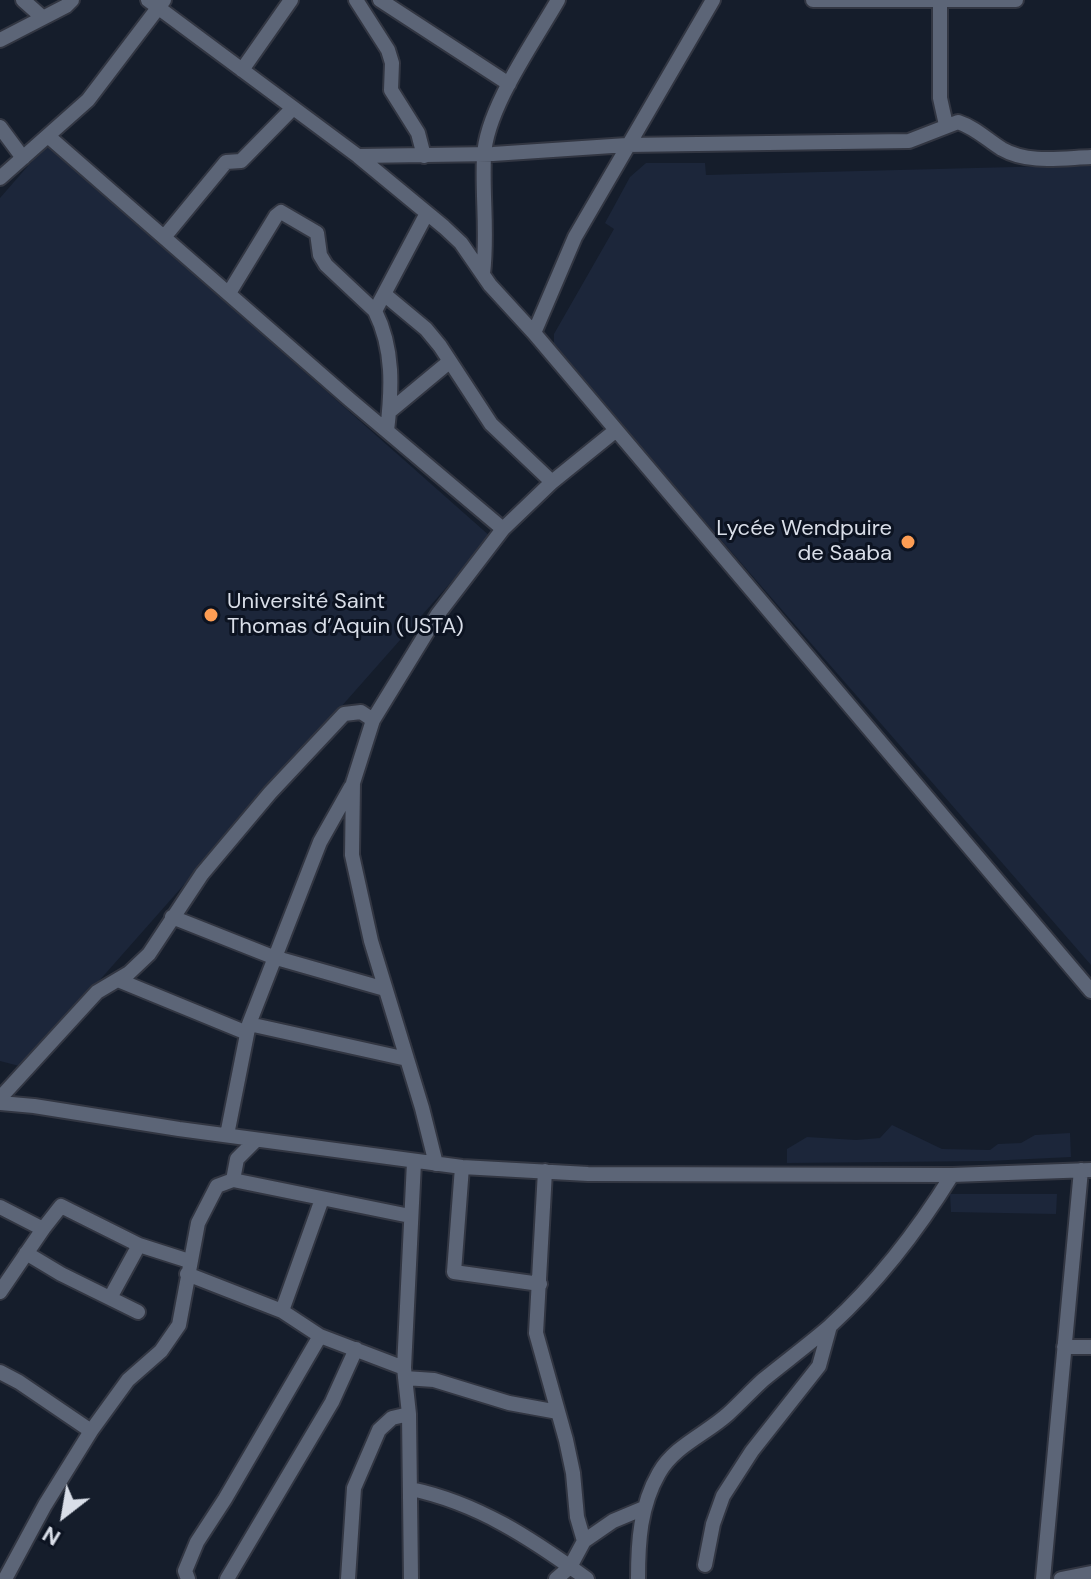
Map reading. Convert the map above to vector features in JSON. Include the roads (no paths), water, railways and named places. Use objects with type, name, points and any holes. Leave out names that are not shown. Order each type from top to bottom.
[{"type":"street","points":[[23,0],[42,17]]},
{"type":"street","points":[[0,40],[72,0]]},
{"type":"street","points":[[242,70],[291,0]]},
{"type":"street","points":[[356,0],[388,50],[392,63],[391,90],[418,133],[424,156]]},
{"type":"street","points":[[380,0],[509,84]]},
{"type":"street","points":[[483,274],[487,242],[484,154],[494,114],[558,0]]},
{"type":"street","points":[[534,333],[575,237],[713,0]]},
{"type":"street","points":[[813,0],[1016,0]]},
{"type":"street","points":[[940,2],[940,98],[946,125]]},
{"type":"street","points":[[0,178],[88,100],[157,3],[358,156],[461,243],[483,274],[615,431],[1091,991]]},
{"type":"street","points":[[165,236],[226,162],[241,161],[293,108]]},
{"type":"street","points":[[358,156],[484,154],[627,145],[909,141],[958,122],[973,127],[1004,150],[1028,159],[1091,157]]},
{"type":"street","points":[[0,127],[23,158]]},
{"type":"street","points":[[48,136],[503,529]]},
{"type":"street","points":[[229,293],[281,212],[317,233],[320,255],[326,265],[375,311],[390,360],[387,431]]},
{"type":"street","points":[[375,311],[427,213]]},
{"type":"street","points":[[384,294],[426,329],[491,424],[552,482]]},
{"type":"street","points":[[390,411],[449,362]]},
{"type":"street","points":[[227,1135],[248,1028],[320,842],[353,783],[373,720],[438,614],[503,529],[552,482],[615,431]]},
{"type":"street","points":[[0,1101],[97,992],[118,980],[149,954],[202,874],[344,714],[361,712],[373,720]]},
{"type":"street","points":[[353,783],[352,855],[371,941],[436,1164]]},
{"type":"street","points":[[172,917],[273,957],[385,989]]},
{"type":"street","points":[[118,980],[248,1028],[407,1059]]},
{"type":"street","points":[[0,1101],[256,1140],[462,1167],[588,1174],[952,1175],[1086,1170],[1064,1347],[1043,1579]]},
{"type":"street","points":[[233,1180],[237,1159],[256,1140]]},
{"type":"street","points":[[411,1579],[409,1414],[404,1373],[414,1162]]},
{"type":"street","points":[[462,1167],[454,1272],[540,1284]]},
{"type":"street","points":[[545,1171],[536,1333],[573,1473],[577,1517],[584,1541]]},
{"type":"street","points":[[638,1579],[638,1541],[644,1508],[660,1471],[674,1454],[726,1416],[761,1382],[830,1326],[887,1266],[931,1209],[952,1175]]},
{"type":"street","points":[[10,1577],[91,1431],[128,1380],[161,1351],[179,1325],[198,1223],[217,1186],[233,1180],[410,1216]]},
{"type":"street","points":[[282,1311],[322,1199]]},
{"type":"street","points":[[0,1292],[61,1206],[282,1311],[320,1336],[356,1349],[404,1373],[509,1403],[558,1412]]},
{"type":"street","points":[[0,1207],[43,1229]]},
{"type":"street","points":[[110,1298],[139,1245]]},
{"type":"street","points":[[26,1253],[138,1312]]},
{"type":"street","points":[[705,1565],[713,1524],[723,1496],[752,1451],[819,1366],[830,1326]]},
{"type":"street","points":[[188,1579],[185,1571],[197,1542],[320,1336]]},
{"type":"street","points":[[1064,1347],[1091,1347]]},
{"type":"street","points":[[227,1579],[332,1402],[356,1349]]},
{"type":"street","points":[[0,1372],[91,1431]]},
{"type":"street","points":[[348,1579],[354,1488],[379,1430],[392,1418],[409,1414]]},
{"type":"street","points":[[411,1489],[433,1493],[487,1513],[531,1539],[587,1579]]},
{"type":"street","points":[[556,1579],[570,1567],[584,1541],[613,1521],[644,1508]]},
{"type":"street","points":[[1061,1579],[1091,1573]]},
{"type":"place","name":"Lycée Wendpuire de Saaba","points":[[908,542]]},
{"type":"place","name":"Université Saint Thomas d’Aquin (USTA)","points":[[211,615]]}]
